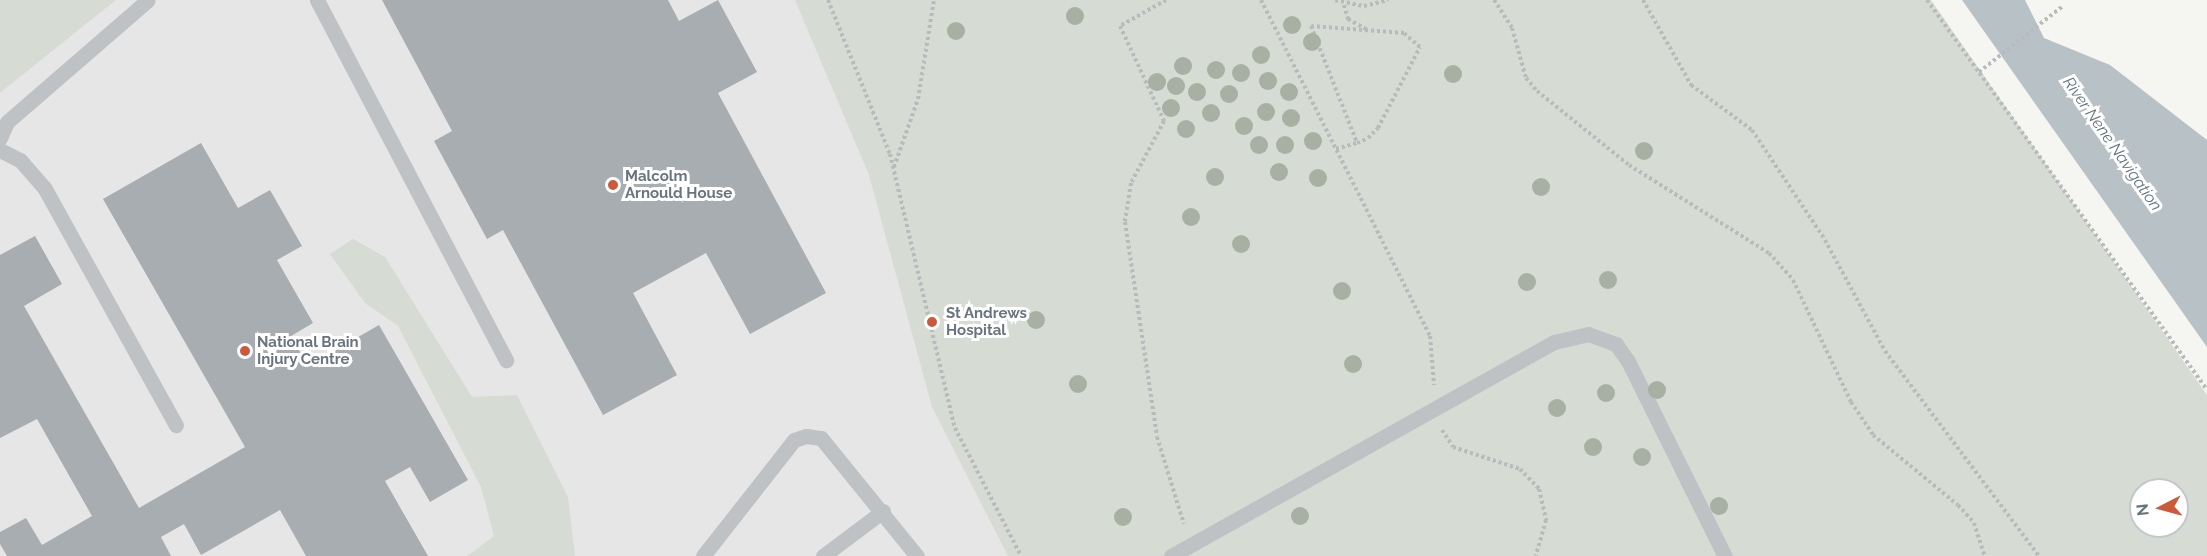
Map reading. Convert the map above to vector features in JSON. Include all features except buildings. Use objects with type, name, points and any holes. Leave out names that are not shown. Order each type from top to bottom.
[{"type":"lane","points":[[0,138],[7,122],[148,0]]},
{"type":"lane","points":[[316,0],[506,360]]},
{"type":"lane","points":[[0,150],[20,160],[45,189],[176,425]]},
{"type":"lane","points":[[1171,556],[1554,342],[1573,335],[1603,337],[1628,361],[1725,556]]},
{"type":"lane","points":[[703,556],[794,440],[806,436],[820,438],[883,511],[917,556]]},
{"type":"lane","points":[[823,556],[883,511]]},
{"type":"path","points":[[828,0],[894,168],[955,428],[1021,556]]},
{"type":"path","points":[[894,168],[918,99],[934,0]]},
{"type":"path","points":[[1166,0],[1120,26],[1164,121],[1131,183],[1125,222],[1157,437],[1190,545]]},
{"type":"path","points":[[1261,0],[1430,336],[1435,408],[1453,447],[1520,468],[1539,489],[1546,520],[1536,556]]},
{"type":"path","points":[[1335,0],[1344,5],[1388,0]]},
{"type":"path","points":[[1494,0],[1512,28],[1526,78],[1537,92],[1629,165],[1769,253],[1793,280],[1851,402],[1873,435],[1903,465],[1958,505],[1974,523],[1985,556]]},
{"type":"path","points":[[1643,0],[1691,86],[1752,129],[1825,240],[1885,351],[2039,556]]},
{"type":"path","points":[[1927,0],[2207,390]]},
{"type":"path","points":[[1344,5],[1348,19],[1367,30]]},
{"type":"path","points":[[1979,72],[2063,6]]},
{"type":"path","points":[[1336,149],[1357,143],[1378,128],[1420,47],[1404,33],[1311,26],[1357,143]]},
{"type":"shaded area","points":[[0,0],[116,0],[0,93]]},
{"type":"shaded area","name":"St Andrews Hospital","points":[[116,0],[1691,0],[2129,512],[2129,538],[2189,538],[2207,556],[0,556],[0,93]]},
{"type":"shaded area","points":[[795,0],[1931,0],[2207,395],[2207,556],[1008,556],[932,407],[869,175]]},
{"type":"shaded area","points":[[353,239],[385,257],[472,397],[517,395],[568,497],[575,556],[467,556],[494,536],[481,487],[398,326],[365,303],[330,254]]},
{"type":"water","name":"River Nene Navigation","points":[[1962,0],[2025,0],[2044,38],[2110,65],[2207,140],[2207,347]]},
{"type":"place","name":"Malcolm Arnould House","points":[[613,185]]},
{"type":"place","name":"St Andrews Hospital","points":[[932,322]]},
{"type":"place","name":"National Brain Injury Centre","points":[[245,351]]}]
